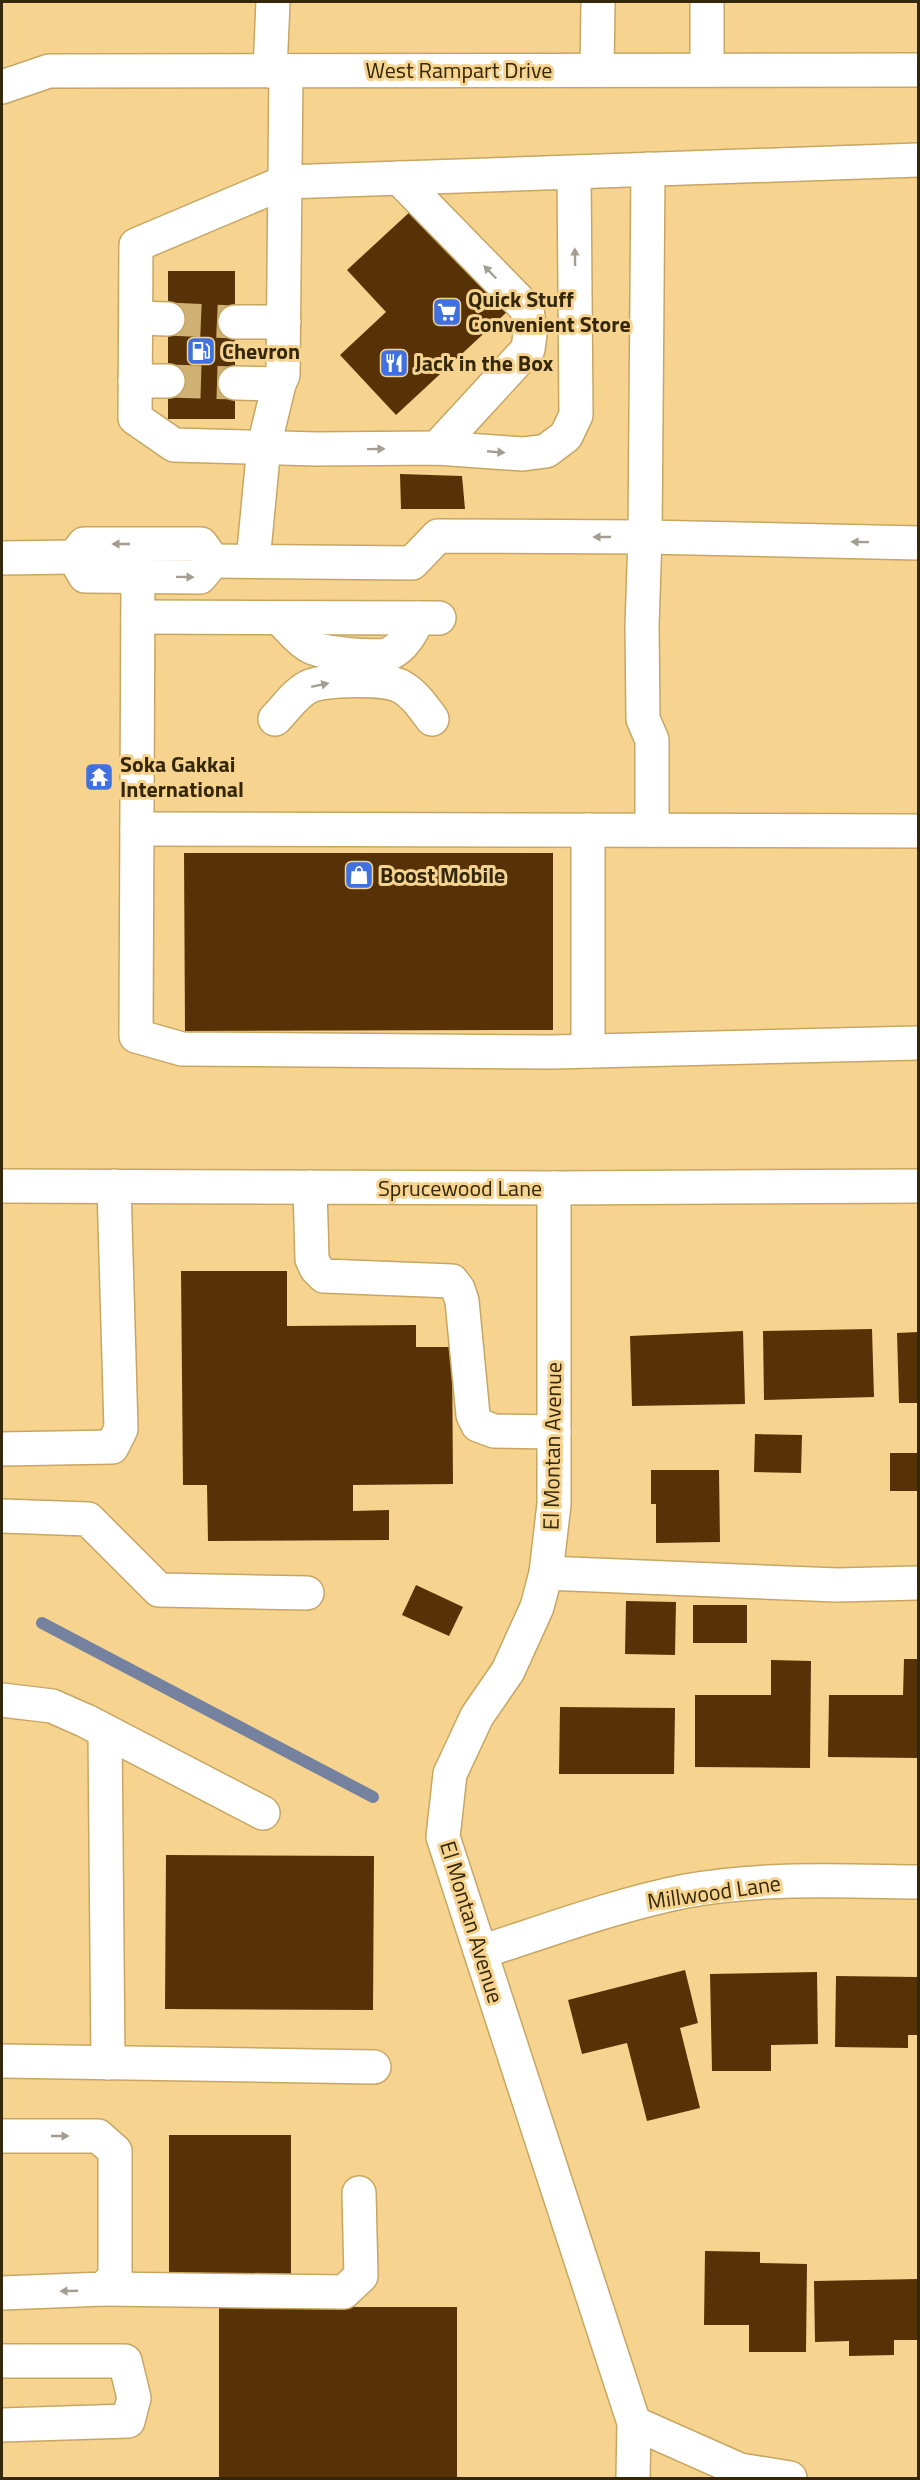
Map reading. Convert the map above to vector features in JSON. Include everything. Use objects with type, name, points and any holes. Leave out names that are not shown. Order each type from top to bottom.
[{"type":"street","points":[[253,561],[264,446],[283,375],[285,182],[273,2]]},
{"type":"street","points":[[597,70],[598,2]]},
{"type":"street","points":[[707,2],[707,70]]},
{"type":"street","name":"West Rampart Drive","points":[[2,87],[49,71],[918,70]]},
{"type":"street","points":[[574,172],[576,415],[566,436],[546,451],[524,454],[437,448],[317,449],[174,445],[135,418],[135,381],[152,319],[136,245],[285,182],[918,160]]},
{"type":"street","points":[[648,169],[645,537],[642,626],[643,719],[652,740],[652,830]]},
{"type":"street","points":[[399,178],[527,309],[530,334],[528,349],[437,448]]},
{"type":"street","points":[[235,321],[284,322]]},
{"type":"street","points":[[135,381],[168,381]]},
{"type":"street","points":[[235,383],[279,384]]},
{"type":"street","points":[[213,561],[412,563],[438,536],[645,537],[918,543]]},
{"type":"street","points":[[74,557],[84,544],[201,544],[213,561]]},
{"type":"street","points":[[74,557],[85,576],[200,577],[213,561]]},
{"type":"street","points":[[2,558],[74,557]]},
{"type":"street","points":[[138,576],[136,1036],[182,1049],[588,1051],[918,1043]]},
{"type":"street","points":[[138,617],[428,618]]},
{"type":"street","points":[[274,719],[307,688],[321,683],[370,682],[391,683],[402,687],[417,698],[432,719]]},
{"type":"street","points":[[137,829],[918,831]]},
{"type":"street","points":[[588,830],[588,1051]]},
{"type":"street","name":"Sprucewood Lane","points":[[2,1186],[554,1188],[918,1186]]},
{"type":"street","points":[[2,1449],[112,1447],[121,1429],[114,1186]]},
{"type":"street","points":[[309,1187],[312,1259],[316,1268],[324,1276],[452,1281],[462,1301],[473,1415],[478,1425],[494,1431],[554,1432]]},
{"type":"street","name":"El Montan Avenue","points":[[554,1188],[554,1504],[546,1574],[537,1607],[508,1671],[477,1716],[450,1774],[443,1837],[634,2423],[633,2478]]},
{"type":"street","points":[[2,1516],[88,1518],[159,1590],[307,1593]]},
{"type":"street","points":[[546,1574],[837,1585],[918,1583]]},
{"type":"street","points":[[2,1700],[52,1706],[262,1813]]},
{"type":"street","points":[[105,1731],[108,2063]]},
{"type":"street","name":"Millwood Lane","points":[[481,1952],[622,1907],[687,1891],[754,1882],[918,1882]]},
{"type":"street","points":[[2,2061],[374,2067]]},
{"type":"street","points":[[2,2136],[98,2136],[115,2151],[115,2276],[104,2289]]},
{"type":"street","points":[[2,2293],[104,2289],[344,2292],[361,2276],[359,2193]]},
{"type":"street","points":[[2,2361],[125,2361],[134,2398],[128,2421],[2,2425]]},
{"type":"street","points":[[634,2423],[740,2470],[790,2478]]},
{"type":"building","name":"Quick Stuff Convenient Store","points":[[413,209],[508,311],[396,415],[340,355],[386,312],[347,270]]},
{"type":"building","name":"Chevron","points":[[168,271],[235,271],[235,419],[168,419]]},
{"type":"building","points":[[400,474],[462,476],[465,509],[401,509]]},
{"type":"building","points":[[184,853],[553,853],[553,1030],[185,1031]]},
{"type":"building","points":[[181,1271],[287,1271],[287,1326],[416,1325],[416,1347],[452,1347],[453,1484],[353,1485],[353,1511],[389,1510],[389,1540],[208,1541],[207,1485],[183,1485]]},
{"type":"building","points":[[872,1329],[874,1397],[764,1400],[763,1331]]},
{"type":"building","points":[[743,1331],[745,1404],[632,1406],[630,1336]]},
{"type":"building","points":[[918,1332],[918,1403],[899,1403],[897,1333]]},
{"type":"building","points":[[755,1434],[802,1435],[801,1473],[754,1472]]},
{"type":"building","points":[[890,1453],[918,1453],[918,1491],[890,1491]]},
{"type":"building","points":[[651,1470],[719,1470],[720,1542],[656,1543],[656,1504],[651,1504]]},
{"type":"building","points":[[416,1585],[463,1607],[449,1636],[402,1615]]},
{"type":"building","points":[[626,1601],[676,1602],[675,1655],[625,1654]]},
{"type":"building","points":[[693,1605],[747,1605],[747,1643],[693,1643]]},
{"type":"building","points":[[904,1659],[918,1659],[918,1758],[828,1757],[829,1695],[903,1695]]},
{"type":"building","points":[[771,1660],[811,1661],[810,1768],[695,1767],[695,1695],[771,1695]]},
{"type":"building","points":[[560,1707],[675,1708],[674,1774],[559,1774]]},
{"type":"building","points":[[166,1855],[374,1856],[373,2010],[165,2009]]},
{"type":"building","points":[[685,1970],[698,2023],[680,2028],[700,2108],[647,2121],[627,2043],[582,2054],[568,2000]]},
{"type":"building","points":[[817,1972],[818,2044],[771,2045],[771,2071],[712,2071],[710,1974]]},
{"type":"building","points":[[836,1976],[918,1977],[918,2035],[908,2035],[908,2048],[835,2047]]},
{"type":"building","points":[[169,2135],[291,2135],[291,2277],[169,2277]]},
{"type":"building","points":[[705,2251],[760,2252],[760,2263],[807,2264],[806,2352],[749,2352],[749,2325],[704,2325]]},
{"type":"building","points":[[918,2279],[918,2340],[894,2340],[894,2355],[849,2356],[849,2341],[815,2342],[814,2281]]},
{"type":"building","points":[[219,2307],[457,2307],[457,2478],[219,2478]]},
{"type":"waterway","points":[[42,1623],[373,1797]]},
{"type":"tunnel","points":[[168,319],[235,322]]},
{"type":"tunnel","points":[[168,381],[235,383]]},
{"type":"place","name":"Quick Stuff Convenient Store","points":[[447,312]]},
{"type":"place","name":"Chevron","points":[[201,351]]},
{"type":"place","name":"Jack in the Box","points":[[394,363]]},
{"type":"place","name":"Soka Gakkai International","points":[[99,777]]},
{"type":"place","name":"Boost Mobile","points":[[359,875]]}]
